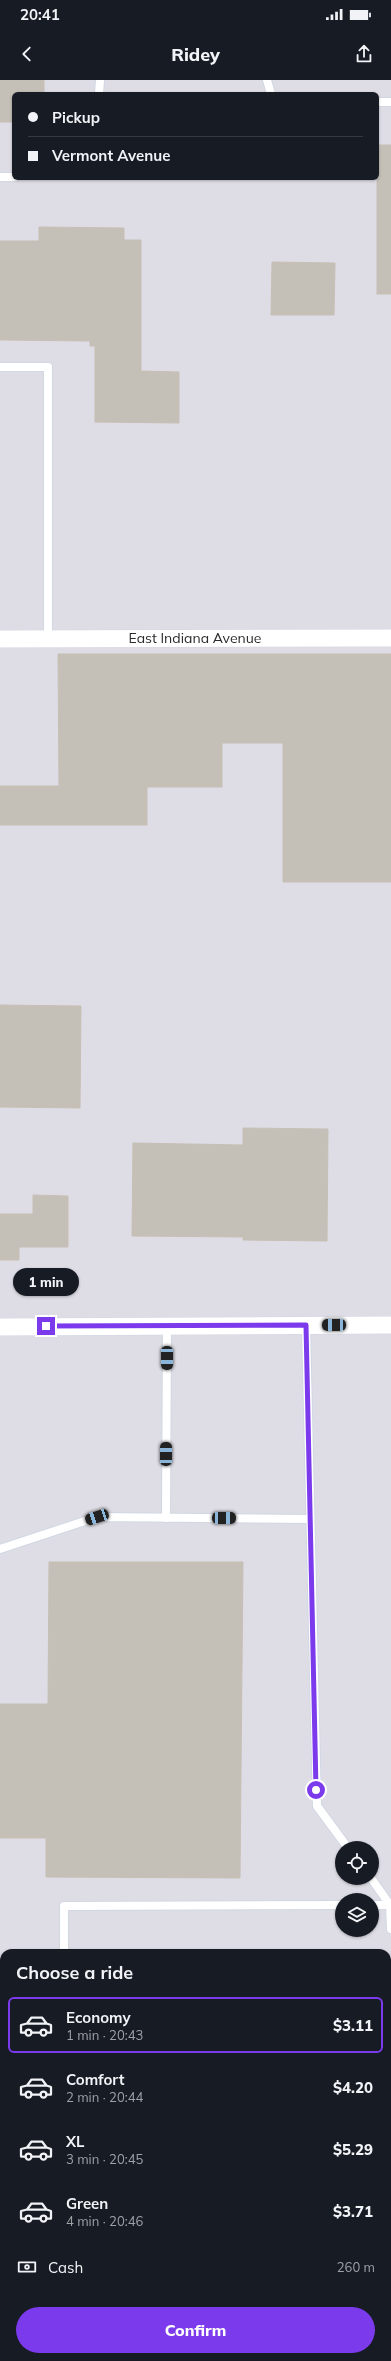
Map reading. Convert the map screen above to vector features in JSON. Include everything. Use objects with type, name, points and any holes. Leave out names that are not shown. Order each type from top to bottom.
[{"type":"street","name":"East Indiana Avenue","points":[[0,639],[391,638]]},
{"type":"street","points":[[0,1327],[391,1325]]},
{"type":"lane","points":[[99,92],[100,80]]},
{"type":"lane","points":[[267,80],[270,92]]},
{"type":"lane","points":[[379,102],[391,102]]},
{"type":"lane","points":[[0,177],[12,177]]},
{"type":"lane","points":[[0,367],[48,367],[48,639]]},
{"type":"lane","points":[[306,1325],[317,1806],[343,1841]]},
{"type":"lane","points":[[166,1518],[167,1326]]},
{"type":"lane","points":[[0,1549],[97,1517],[310,1519]]},
{"type":"lane","points":[[376,1885],[390,1905],[391,1929]]},
{"type":"lane","points":[[64,1949],[64,1906],[335,1905]]},
{"type":"lane","points":[[379,1905],[390,1905]]},
{"type":"shaded area","points":[[0,80],[391,80],[391,1949],[0,1949]]},
{"type":"building","points":[[0,80],[44,80],[44,92],[12,92],[12,122],[0,122]]},
{"type":"building","points":[[379,145],[391,145],[391,294],[377,294],[377,180],[379,180]]},
{"type":"building","points":[[39,227],[124,228],[124,240],[141,240],[141,371],[179,372],[179,423],[95,422],[95,346],[90,346],[90,341],[0,340],[0,241],[39,241]]},
{"type":"building","points":[[272,262],[335,263],[334,315],[271,315]]},
{"type":"building","points":[[58,654],[391,654],[391,882],[283,882],[283,743],[222,743],[222,787],[147,787],[147,825],[0,825],[0,786],[59,786]]},
{"type":"building","points":[[0,1005],[81,1006],[80,1108],[0,1107]]},
{"type":"building","points":[[243,1128],[328,1129],[327,1241],[243,1240],[243,1237],[132,1236],[133,1143],[243,1145]]},
{"type":"building","points":[[33,1195],[68,1196],[68,1247],[19,1247],[19,1260],[0,1260],[0,1214],[33,1214]]},
{"type":"building","points":[[49,1562],[243,1562],[240,1878],[46,1877],[46,1838],[0,1838],[0,1704],[48,1704]]},
{"type":"route","points":[[46,1326],[306,1325],[316,1790]]}]
